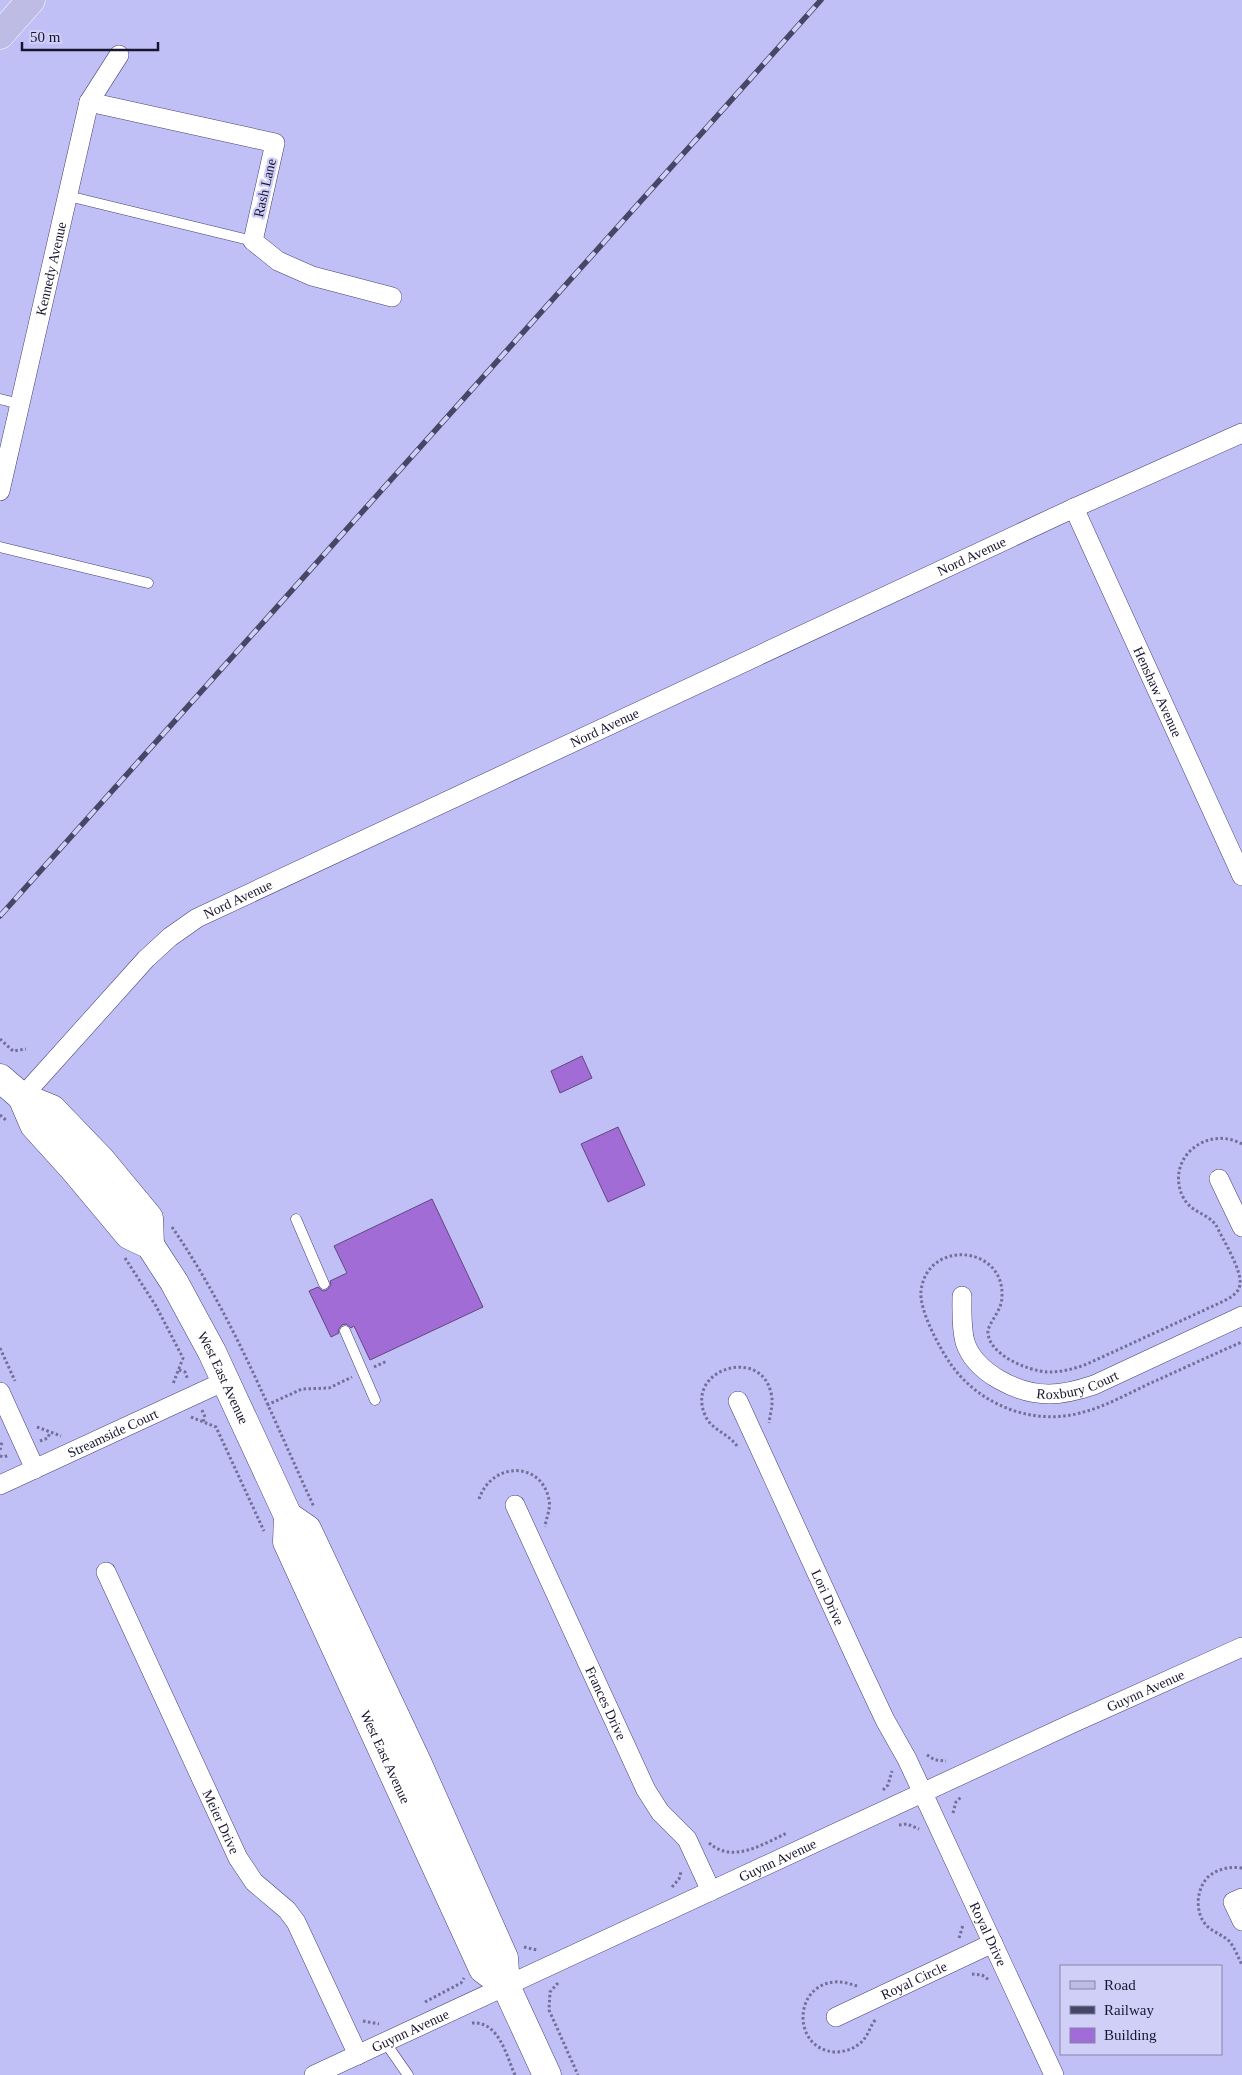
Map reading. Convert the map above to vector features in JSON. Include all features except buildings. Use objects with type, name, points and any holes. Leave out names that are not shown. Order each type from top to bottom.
[{"type":"main road","points":[[0,35],[31,0]]},
{"type":"main road","name":"West East Avenue","points":[[0,1078],[22,1097],[34,1125],[74,1168],[129,1235],[150,1245],[191,1312],[288,1516],[287,1542],[483,1969],[506,1986],[547,2075]]},
{"type":"street","name":"Kennedy Avenue","points":[[0,491],[89,102],[119,55]]},
{"type":"street","name":"Rash Lane","points":[[89,102],[275,143],[253,241]]},
{"type":"street","points":[[253,241],[278,261],[312,276],[392,297]]},
{"type":"street","name":"Nord Avenue","points":[[22,1097],[146,960],[170,937],[197,918],[1238,432]]},
{"type":"street","name":"Henshaw Avenue","points":[[1074,508],[1242,876]]},
{"type":"street","points":[[1219,1179],[1242,1227]]},
{"type":"street","name":"Roxbury Court","points":[[962,1296],[963,1334],[966,1344],[974,1357],[998,1379],[1032,1392],[1048,1394],[1078,1390],[1094,1385],[1242,1316]]},
{"type":"street","name":"Streamside Court","points":[[0,1485],[225,1381]]},
{"type":"street","points":[[0,1392],[35,1469]]},
{"type":"street","name":"Lori Drive","points":[[738,1401],[862,1670],[923,1793]]},
{"type":"street","name":"Frances Drive","points":[[515,1505],[646,1790],[660,1812],[687,1839],[711,1891]]},
{"type":"street","name":"Meier Drive","points":[[106,1572],[238,1858],[254,1882],[287,1910],[296,1922],[358,2055]]},
{"type":"street","name":"Guynn Avenue","points":[[314,2075],[1073,1723],[1242,1647]]},
{"type":"street","name":"Royal Drive","points":[[923,1793],[1054,2075]]},
{"type":"street","points":[[1242,1898],[1233,1902],[1242,1921]]},
{"type":"street","name":"Royal Circle","points":[[836,2017],[993,1943]]},
{"type":"lane","points":[[68,196],[253,241]]},
{"type":"lane","points":[[0,399],[20,404]]},
{"type":"lane","points":[[0,547],[148,583]]},
{"type":"lane","points":[[296,1219],[324,1284]]},
{"type":"lane","points":[[345,1331],[375,1400]]},
{"type":"lane","points":[[385,2042],[408,2075]]},
{"type":"path","points":[[0,1039],[13,1051],[26,1049]]},
{"type":"path","points":[[0,1115],[12,1125]]},
{"type":"path","points":[[1242,1144],[1226,1138],[1207,1139],[1200,1142],[1193,1147],[1183,1160],[1179,1177],[1181,1192],[1189,1205],[1216,1224],[1239,1273],[1241,1286],[1235,1293],[1224,1300],[1087,1364],[1068,1370],[1048,1372],[1015,1363],[992,1345],[988,1330],[1000,1308],[1002,1287],[995,1272],[983,1260],[975,1256],[958,1254],[938,1261],[923,1280],[921,1297],[925,1313],[942,1351],[964,1380],[992,1402],[1037,1416],[1064,1416],[1094,1409],[1242,1342]]},
{"type":"path","points":[[168,1222],[196,1263],[221,1307],[315,1509]]},
{"type":"path","points":[[121,1253],[156,1306],[183,1358],[175,1383],[166,1387]]},
{"type":"path","points":[[0,1348],[18,1387]]},
{"type":"path","points":[[267,1406],[302,1389],[329,1388],[387,1361]]},
{"type":"path","points":[[740,1449],[734,1441],[712,1426],[704,1412],[703,1395],[710,1380],[717,1372],[732,1367],[740,1367],[749,1369],[762,1377],[768,1384],[772,1400],[769,1420],[770,1430]]},
{"type":"path","points":[[184,1420],[192,1417],[216,1427],[268,1540]]},
{"type":"path","points":[[33,1420],[37,1428],[62,1436]]},
{"type":"path","points":[[479,1499],[485,1486],[498,1474],[512,1470],[532,1475],[543,1484],[549,1500],[550,1507],[546,1534]]},
{"type":"path","points":[[922,1749],[935,1760],[953,1759]]},
{"type":"path","points":[[876,1794],[888,1785],[892,1766]]},
{"type":"path","points":[[954,1817],[956,1802],[964,1794]]},
{"type":"path","points":[[893,1826],[907,1824],[918,1828],[922,1832]]},
{"type":"path","points":[[705,1837],[710,1843],[725,1852],[740,1852],[794,1830]]},
{"type":"path","points":[[665,1892],[676,1884],[679,1879],[681,1865]]},
{"type":"path","points":[[954,1943],[962,1934],[964,1922]]},
{"type":"path","points":[[519,1944],[530,1949],[540,1949]]},
{"type":"path","points":[[419,2004],[461,1982],[465,1971]]},
{"type":"path","points":[[970,1974],[982,1975],[991,1982]]},
{"type":"path","points":[[566,1978],[558,1983],[550,1992],[548,2004],[551,2015],[578,2075]]},
{"type":"path","points":[[860,1986],[834,1982],[824,1984],[813,1992],[805,2003],[802,2019],[803,2027],[810,2040],[815,2045],[828,2051],[847,2051],[862,2042],[874,2022],[881,2015]]},
{"type":"path","points":[[358,2016],[367,2023],[385,2022]]},
{"type":"path","points":[[464,2026],[477,2022],[492,2028],[515,2075]]},
{"type":"railway","points":[[0,916],[821,0]]}]
